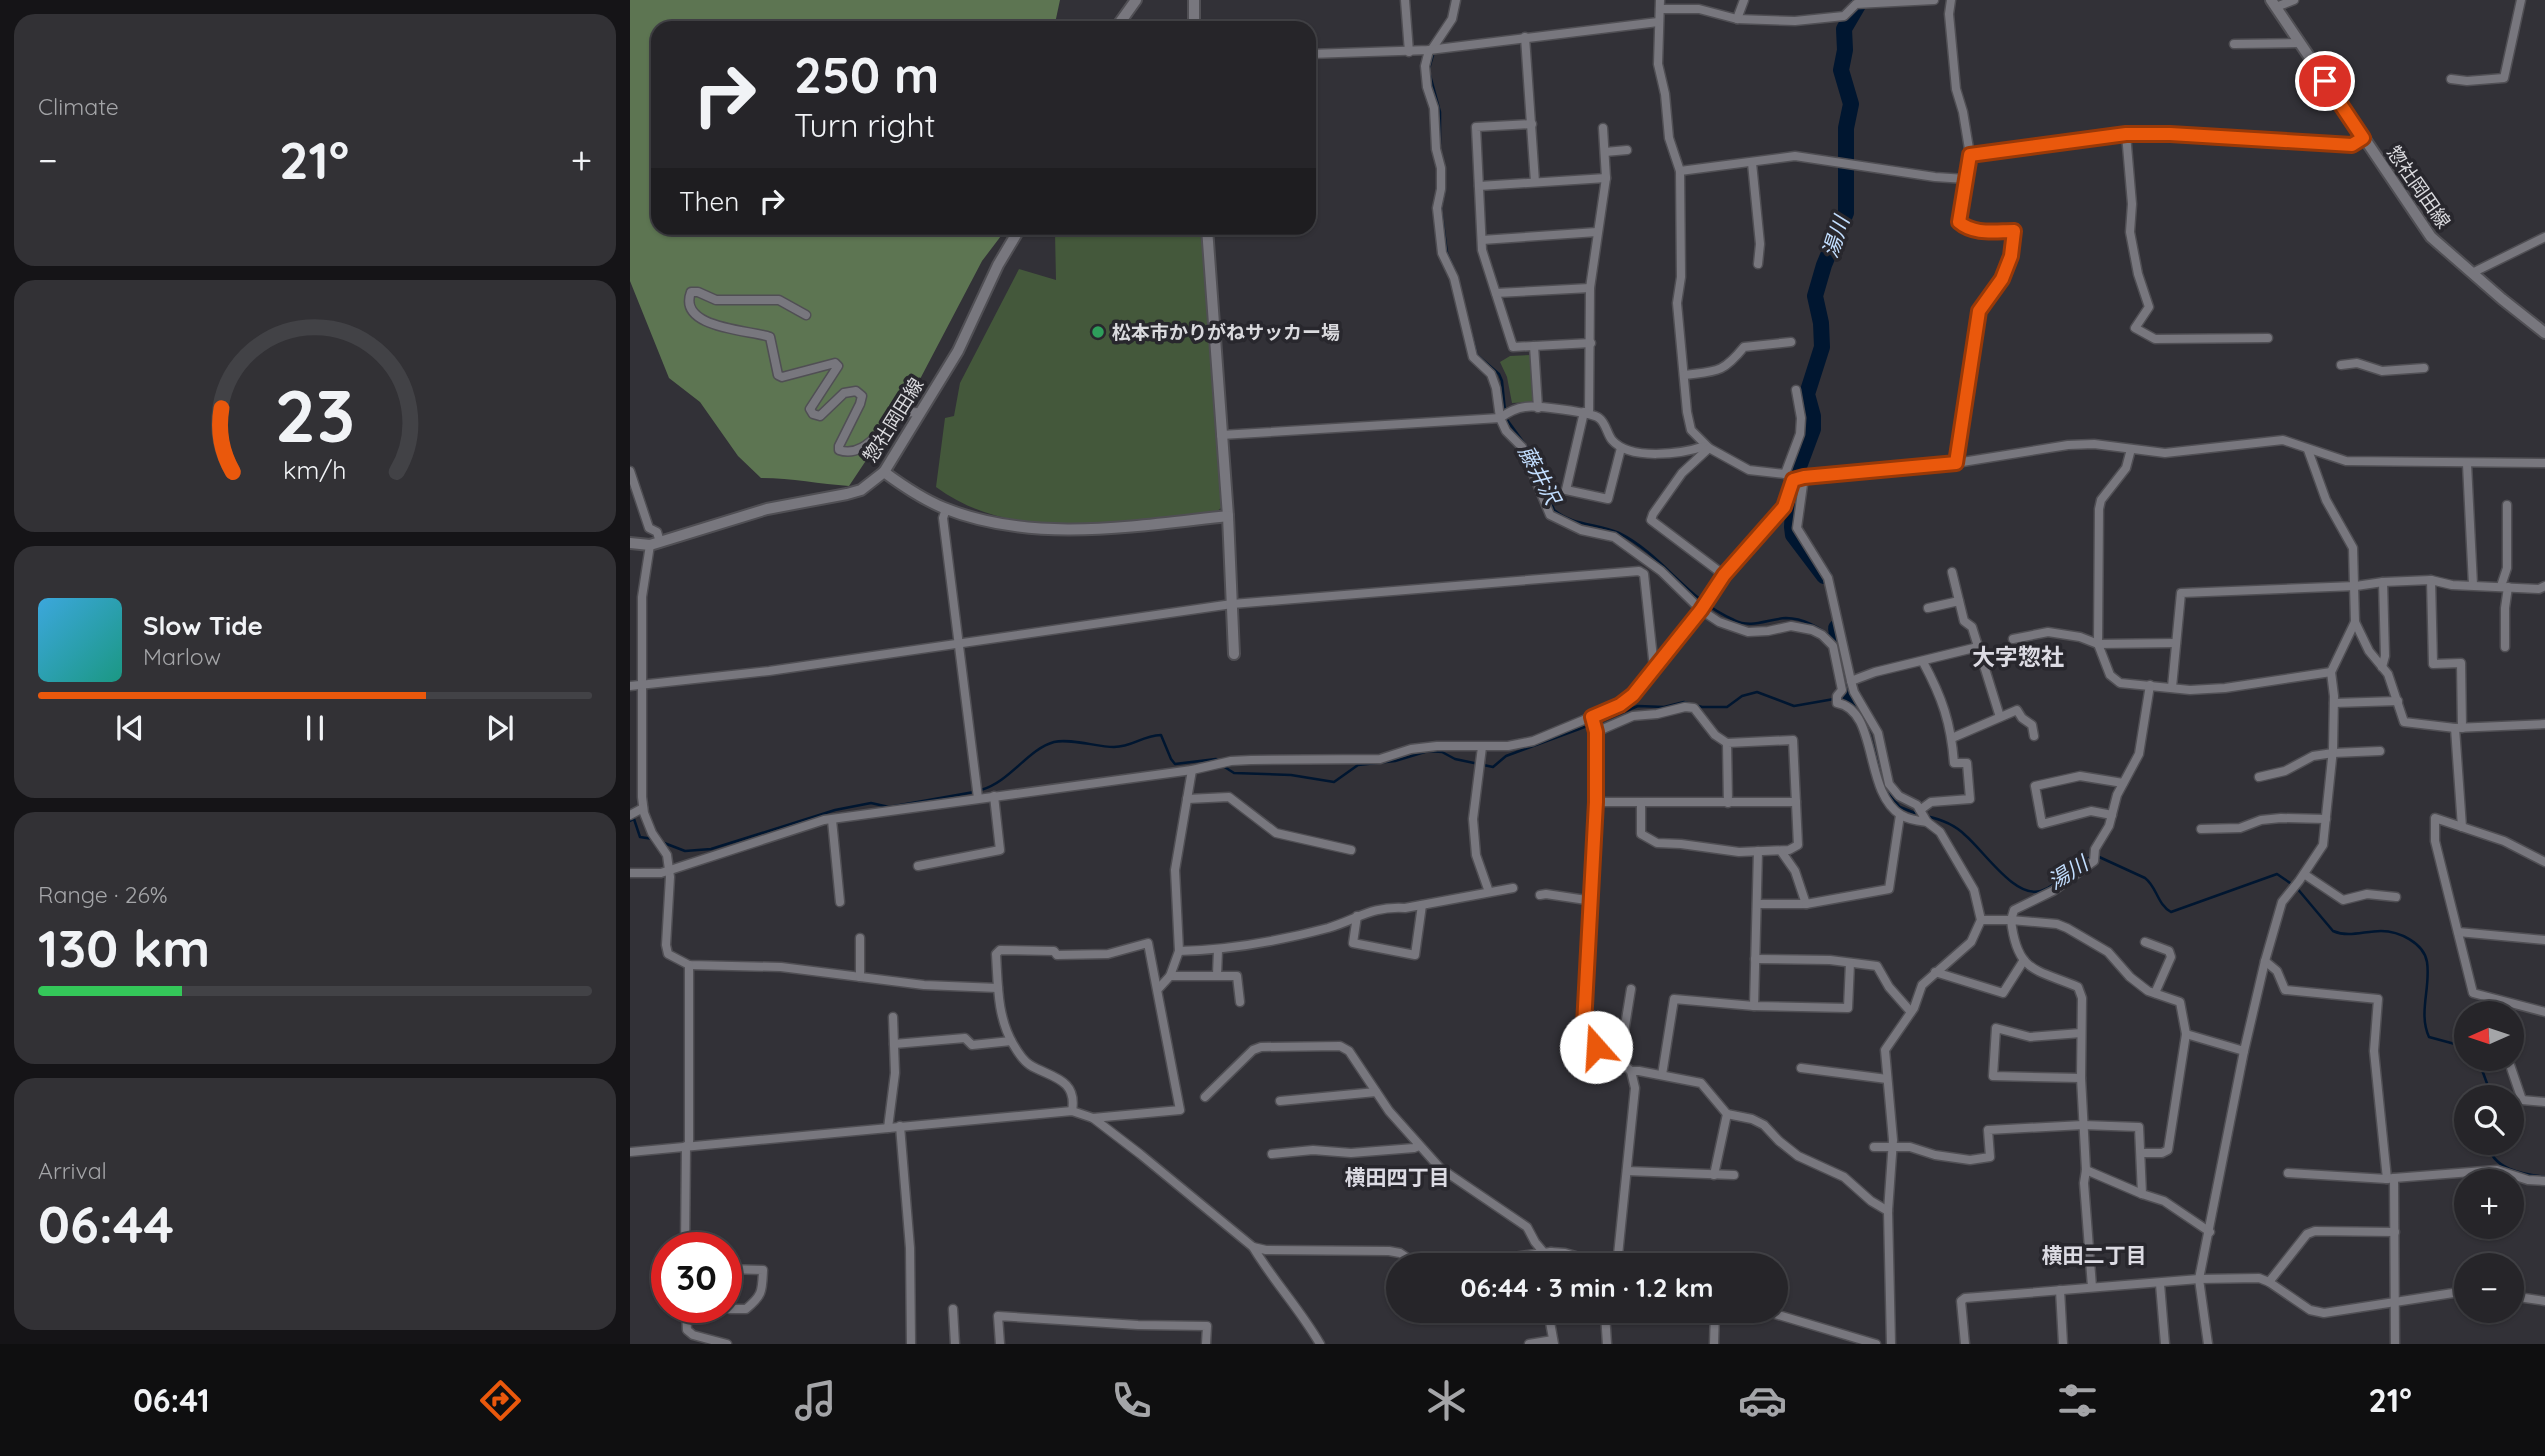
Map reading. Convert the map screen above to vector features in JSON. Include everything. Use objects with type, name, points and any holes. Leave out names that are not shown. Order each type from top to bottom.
[{"type":"main road","points":[[1121,21],[1136,0]]},
{"type":"main road","points":[[1194,0],[1194,21]]},
{"type":"main road","name":"惣社岡田線","points":[[2274,4],[2431,237],[2545,333]]},
{"type":"main road","name":"惣社岡田線","points":[[630,542],[655,544],[767,509],[861,490],[884,472],[967,334],[998,265],[1016,235]]},
{"type":"main road","points":[[1208,235],[1228,516],[1234,654]]},
{"type":"main road","points":[[884,472],[918,495],[946,509],[1012,525],[1075,530],[1228,516]]},
{"type":"street","points":[[1405,0],[1409,52]]},
{"type":"street","points":[[1456,0],[1452,19],[1431,50],[1425,66],[1427,87],[1434,108],[1436,149],[1441,168],[1437,208],[1443,253],[1454,278],[1473,357],[1491,374],[1504,415],[1506,431],[1522,447],[1550,515],[1581,530],[1614,537],[1661,570],[1701,610],[1719,622],[1748,632],[1800,627],[1822,635],[1833,646],[1842,690],[1837,696],[1837,703],[1850,707],[1861,724],[1868,739],[1877,784],[1888,804],[1900,815],[1927,822]]},
{"type":"street","points":[[1737,19],[1744,0]]},
{"type":"street","points":[[1793,480],[1785,474],[1749,470],[1707,447],[1691,430],[1686,412],[1677,303],[1681,277],[1679,171],[1669,138],[1665,94],[1658,64],[1660,5],[1699,9],[1737,19],[1818,19],[1844,16],[1856,4],[1934,0]]},
{"type":"street","points":[[1951,0],[1949,13],[1956,89],[1970,155],[1959,222],[1965,228],[1974,230],[2014,231],[2011,256],[2002,279],[1979,311],[1956,463]]},
{"type":"street","points":[[2274,4],[2294,0]]},
{"type":"street","points":[[2451,79],[2467,81],[2504,78],[2521,0]]},
{"type":"street","points":[[1316,54],[1431,50],[1658,22]]},
{"type":"street","points":[[1525,37],[1535,182]]},
{"type":"street","points":[[2234,44],[2300,43]]},
{"type":"street","points":[[1532,124],[1476,127],[1482,250],[1513,347],[1591,343]]},
{"type":"street","points":[[1603,128],[1606,178],[1590,288],[1591,343],[1587,412],[1566,490],[1608,499],[1621,448]]},
{"type":"street","points":[[1970,155],[2126,134],[2170,134],[2352,145],[2363,138]]},
{"type":"street","points":[[2126,134],[2132,241],[2149,307],[2135,328],[2155,339],[2268,338]]},
{"type":"street","points":[[1605,152],[1627,150]]},
{"type":"street","points":[[1679,171],[1795,156],[1935,177],[1966,179]]},
{"type":"street","points":[[1752,163],[1760,244],[1758,264]]},
{"type":"street","points":[[1479,186],[1606,178]]},
{"type":"street","points":[[1482,240],[1597,232]]},
{"type":"street","points":[[2472,274],[2545,237]]},
{"type":"street","points":[[1496,293],[1590,288]]},
{"type":"street","points":[[806,315],[779,300],[716,300],[698,292],[691,292],[689,298],[691,308],[705,321],[730,331],[770,337],[778,375],[782,377],[835,363],[838,366],[810,409],[813,414],[820,416],[844,394],[856,391],[862,396],[839,450],[847,453],[859,449],[906,413],[919,412]]},
{"type":"street","points":[[1684,375],[1719,371],[1744,347],[1791,342]]},
{"type":"street","points":[[1534,346],[1538,408]]},
{"type":"street","points":[[2341,365],[2357,363],[2382,371],[2424,368]]},
{"type":"street","points":[[1785,474],[1800,435],[1801,418],[1796,390]]},
{"type":"street","points":[[1222,435],[1504,415],[1525,406],[1587,412],[1601,419],[1612,440],[1621,448],[1639,453],[1657,454],[1707,447]]},
{"type":"street","points":[[1793,480],[1956,463],[2094,443],[2165,453],[2283,440],[2346,461],[2545,463]]},
{"type":"street","points":[[1707,447],[1682,473],[1651,520],[1724,575]]},
{"type":"street","points":[[2131,449],[2126,468],[2101,500],[2099,509],[2098,644],[2110,675],[2120,683],[2190,690],[2225,688],[2331,672]]},
{"type":"street","points":[[2208,1344],[2199,1279],[2244,1051],[2282,902],[2323,845],[2333,753],[2334,703],[2331,672],[2355,622],[2353,548],[2326,500],[2308,450]]},
{"type":"street","points":[[2467,464],[2473,585]]},
{"type":"street","points":[[630,471],[649,528],[657,532],[642,597],[643,808],[652,833],[667,855],[668,954],[689,965],[781,967],[924,985],[998,988]]},
{"type":"street","points":[[1804,477],[1797,528],[1828,578],[1851,681],[1878,733],[1889,784],[1899,796],[1917,805],[1927,822],[1940,832],[1974,890],[1981,920],[1971,942],[1922,985],[1911,1012],[1885,1050],[1893,1147],[1888,1212],[1891,1344]]},
{"type":"street","points":[[630,873],[661,873],[832,820],[1192,770],[1231,761],[1380,759],[1411,749],[1437,746],[1508,746],[1533,741],[1620,705],[1633,695],[1701,610],[1724,575],[1784,507],[1793,480]]},
{"type":"street","points":[[2505,648],[2507,505]]},
{"type":"street","points":[[946,509],[943,518],[978,799]]},
{"type":"street","points":[[630,686],[769,671],[1232,604],[1639,571],[1644,574],[1654,668]]},
{"type":"street","points":[[1952,572],[1964,621],[1972,627],[2000,718]]},
{"type":"street","points":[[2431,580],[2433,664],[2461,663],[2459,728],[2462,827]]},
{"type":"street","points":[[2172,687],[2181,593],[2431,580],[2452,585],[2539,589],[2545,586]]},
{"type":"street","points":[[2382,667],[2385,656],[2383,582]]},
{"type":"street","points":[[1928,608],[1959,601]]},
{"type":"street","points":[[2355,622],[2368,651],[2388,674],[2404,722],[2459,728],[2545,724]]},
{"type":"street","points":[[2013,639],[2048,632],[2080,637],[2098,644],[2176,643]]},
{"type":"street","points":[[1851,681],[1875,672],[1978,647]]},
{"type":"street","points":[[1920,810],[1931,802],[1970,799],[1966,763],[1954,763],[1952,738],[1941,697],[1923,662]]},
{"type":"street","points":[[2092,1287],[2084,1183],[2086,1170],[2081,1077],[2082,998],[2078,987],[2043,975],[2024,960],[2014,943],[2011,920],[2014,910],[2053,891],[2094,861],[2095,849],[2109,826],[2123,783],[2139,754],[2150,685]]},
{"type":"street","points":[[2334,703],[2398,701]]},
{"type":"street","points":[[1596,732],[1633,716],[1657,714],[1685,707],[1694,708],[1715,736],[1727,743],[1793,740],[1798,845],[1781,851],[1738,852],[1657,843],[1642,834],[1641,803]]},
{"type":"street","points":[[1952,738],[2017,710],[2022,718],[2032,725],[2034,736]]},
{"type":"street","points":[[1592,717],[1596,732],[1596,802],[1593,901],[1584,1025],[1589,1040],[1631,1071],[1701,1083],[1727,1114],[1752,1119],[1764,1125],[1798,1156],[1844,1177],[1888,1212]]},
{"type":"street","points":[[1727,743],[1728,803]]},
{"type":"street","points":[[1482,747],[1473,819],[1476,855],[1489,892]]},
{"type":"street","points":[[2259,777],[2285,771],[2313,756],[2380,751]]},
{"type":"street","points":[[1158,988],[1170,976],[1179,951],[1175,870],[1192,770]]},
{"type":"street","points":[[2112,814],[2091,811],[2042,824],[2035,786],[2080,776],[2123,783]]},
{"type":"street","points":[[918,866],[1000,850],[994,796]]},
{"type":"street","points":[[1186,799],[1229,797],[1276,833],[1351,850]]},
{"type":"street","points":[[1596,802],[1796,802]]},
{"type":"street","points":[[630,815],[643,808]]},
{"type":"street","points":[[1757,904],[1807,904],[1889,889],[1900,815]]},
{"type":"street","points":[[2201,829],[2240,828],[2261,820],[2281,818],[2326,819]]},
{"type":"street","points":[[2545,862],[2504,841],[2435,818],[2434,841],[2473,993],[2545,1012]]},
{"type":"street","points":[[832,820],[840,902]]},
{"type":"street","points":[[1754,1006],[1758,851]]},
{"type":"street","points":[[1781,851],[1795,871],[1807,904]]},
{"type":"street","points":[[2304,874],[2343,900],[2367,894],[2396,897]]},
{"type":"street","points":[[1179,951],[1218,950],[1330,927],[1387,907],[1405,908],[1513,888]]},
{"type":"street","points":[[1540,895],[1593,901]]},
{"type":"street","points":[[1357,916],[1353,943],[1415,955],[1422,905]]},
{"type":"street","points":[[1981,920],[2057,924],[2067,928],[2108,952],[2130,977],[2155,993],[2180,1002],[2186,1034],[2168,1150],[2162,1153],[2141,1153]]},
{"type":"street","points":[[2458,932],[2545,940]]},
{"type":"street","points":[[860,938],[860,977]]},
{"type":"street","points":[[2145,942],[2169,951],[2171,957],[2155,993]]},
{"type":"street","points":[[1072,1111],[1074,1101],[1071,1093],[1058,1076],[1029,1065],[1011,1041],[1001,1016],[996,954],[1000,950],[1054,951],[1057,955],[1108,954],[1149,943],[1180,1110],[1093,1118]]},
{"type":"street","points":[[1217,975],[1218,950]]},
{"type":"street","points":[[1755,959],[1850,963],[1877,967],[1889,987],[1911,1012]]},
{"type":"street","points":[[1935,972],[2003,993],[2024,960]]},
{"type":"street","points":[[2265,961],[2277,971],[2286,990],[2378,999],[2374,1051],[2391,1178],[2395,1232],[2395,1344]]},
{"type":"street","points":[[1662,1076],[1674,999],[1754,1006],[1848,1008],[1850,963]]},
{"type":"street","points":[[685,1232],[689,965]]},
{"type":"street","points":[[1170,976],[1237,976],[1240,1002]]},
{"type":"street","points":[[1619,1062],[1631,989]]},
{"type":"street","points":[[888,1128],[895,1073],[893,1017]]},
{"type":"street","points":[[2081,1032],[2030,1037],[1996,1028],[1993,1076],[2081,1077]]},
{"type":"street","points":[[2186,1034],[2244,1051]]},
{"type":"street","points":[[894,1044],[965,1038],[972,1045],[1011,1041]]},
{"type":"street","points":[[1205,1097],[1253,1050],[1261,1047],[1340,1046],[1349,1051],[1389,1111],[1440,1168],[1527,1227],[1548,1253]]},
{"type":"street","points":[[1801,1068],[1887,1079]]},
{"type":"street","points":[[1617,1253],[1635,1088],[1631,1071]]},
{"type":"street","points":[[2512,1071],[2522,1100],[2545,1102]]},
{"type":"street","points":[[1280,1101],[1376,1092]]},
{"type":"street","points":[[630,1152],[1072,1111],[1093,1118],[1254,1247],[1270,1276],[1297,1307],[1320,1344]]},
{"type":"street","points":[[1714,1175],[1727,1114]]},
{"type":"street","points":[[1874,1147],[1910,1147],[1935,1156],[1970,1160],[1990,1157],[1988,1130],[2083,1125],[2139,1128],[2142,1194]]},
{"type":"street","points":[[900,1126],[910,1248],[911,1344]]},
{"type":"street","points":[[1272,1154],[1313,1150],[1351,1153],[1419,1146]]},
{"type":"street","points":[[2086,1170],[2164,1201],[2210,1232]]},
{"type":"street","points":[[2288,1173],[2391,1178],[2497,1170],[2528,1180],[2545,1181]]},
{"type":"street","points":[[1627,1171],[1734,1175]]},
{"type":"street","points":[[2269,1282],[2307,1234],[2315,1231],[2395,1232]]},
{"type":"street","points":[[1254,1247],[1266,1250],[1400,1253]]},
{"type":"street","points":[[727,1269],[763,1269],[759,1298],[746,1309],[730,1309],[727,1269]]},
{"type":"street","points":[[1965,1344],[1961,1301],[1965,1298],[2199,1279],[2259,1278],[2310,1310],[2324,1313],[2454,1293]]},
{"type":"street","points":[[2160,1284],[2165,1344]]},
{"type":"street","points":[[2060,1290],[2063,1344]]},
{"type":"street","points":[[2524,1299],[2545,1301]]},
{"type":"street","points":[[953,1309],[955,1344]]},
{"type":"street","points":[[1000,1344],[998,1316],[1138,1325],[1207,1326],[1206,1344]]},
{"type":"street","points":[[1788,1318],[1877,1344]]},
{"type":"street","points":[[687,1323],[687,1330],[693,1335],[727,1344]]},
{"type":"street","points":[[1529,1344],[1553,1342],[1550,1323]]},
{"type":"street","points":[[1606,1323],[1607,1344]]},
{"type":"street","points":[[1714,1344],[1715,1323]]},
{"type":"green space","points":[[630,0],[1060,0],[1056,21],[651,21],[651,235],[1002,235],[982,261],[919,381],[849,486],[761,478],[738,456],[700,402],[669,378],[630,281]]},
{"type":"green space","name":"松本市かりがねサッカー場","points":[[1055,235],[1202,235],[1221,508],[1215,513],[1108,524],[1035,523],[1000,517],[967,505],[936,487],[945,418],[954,416],[960,383],[1019,269],[1056,280]]},
{"type":"green space","points":[[1531,355],[1534,402],[1512,403],[1507,377],[1500,362],[1510,356]]},
{"type":"waterway","name":"湯川","points":[[1797,472],[1813,429],[1813,416],[1807,394],[1822,347],[1821,323],[1815,296],[1824,265],[1846,213],[1846,128],[1851,104],[1841,70],[1845,50],[1844,29],[1861,0]]},
{"type":"waterway","name":"藤井沢","points":[[1429,69],[1433,55]]},
{"type":"waterway","name":"藤井沢","points":[[1430,75],[1440,112],[1440,144]]},
{"type":"waterway","name":"藤井沢","points":[[1445,189],[1441,208],[1447,253],[1455,271]]},
{"type":"waterway","name":"藤井沢","points":[[1467,317],[1477,355],[1499,374],[1502,381],[1505,411]]},
{"type":"waterway","name":"藤井沢","points":[[1505,417],[1534,457],[1554,510],[1561,515],[1577,522],[1611,530],[1635,542],[1702,601],[1734,620],[1747,624],[1786,618],[1800,620],[1839,643]]},
{"type":"waterway","name":"湯川","points":[[1794,491],[1793,535],[1824,576]]},
{"type":"waterway","name":"湯川","points":[[1836,628],[1848,696]]},
{"type":"waterway","points":[[1597,723],[1638,706],[1664,707],[1684,702],[1702,707],[1727,707],[1742,696],[1757,692],[1794,706],[1834,699]]},
{"type":"waterway","name":"湯川","points":[[1840,698],[1848,696],[1866,725],[1880,775]]},
{"type":"waterway","points":[[1223,766],[1234,773],[1291,775],[1334,782],[1358,765],[1395,761],[1428,751],[1442,752],[1455,759],[1493,767],[1506,756],[1590,725]]},
{"type":"waterway","points":[[981,790],[1001,780],[1036,751],[1060,741],[1114,747],[1161,735],[1175,764],[1216,759],[1219,762]]},
{"type":"waterway","name":"湯川","points":[[1886,791],[1900,807],[1920,815]]},
{"type":"waterway","points":[[659,841],[685,851],[711,849],[835,810],[871,803],[889,807],[974,792]]},
{"type":"waterway","name":"湯川","points":[[1926,816],[1957,828],[2000,872],[2031,892],[2048,888],[2091,857]]},
{"type":"waterway","points":[[630,821],[634,819],[640,837],[653,839]]},
{"type":"waterway","name":"湯川","points":[[2097,856],[2145,878],[2166,909],[2171,912],[2277,874],[2296,887],[2333,931],[2351,934],[2388,932],[2410,939],[2421,949],[2427,962],[2425,1019],[2429,1037],[2454,1044]]},
{"type":"waterway","name":"湯川","points":[[2482,1071],[2488,1085]]},
{"type":"waterway","name":"湯川","points":[[2492,1155],[2509,1169],[2545,1177]]},
{"type":"place","name":"松本市かりがねサッカー場","points":[[1098,332]]},
{"type":"district","name":"大字惣社","points":[[2018,657]]},
{"type":"district","name":"横田四丁目","points":[[1397,1178]]},
{"type":"district","name":"横田二丁目","points":[[2094,1256]]},
{"type":"route","points":[[1596,1047],[1589,1040],[1584,1025],[1593,901],[1596,802],[1596,732],[1592,717],[1620,705],[1633,695],[1701,610],[1724,575],[1784,507],[1793,480],[1956,463],[1979,311],[2002,279],[2011,256],[2014,231],[1986,232],[1965,228],[1959,222],[1970,155],[2126,134],[2314,141],[2352,145],[2363,138],[2325,81]]}]
